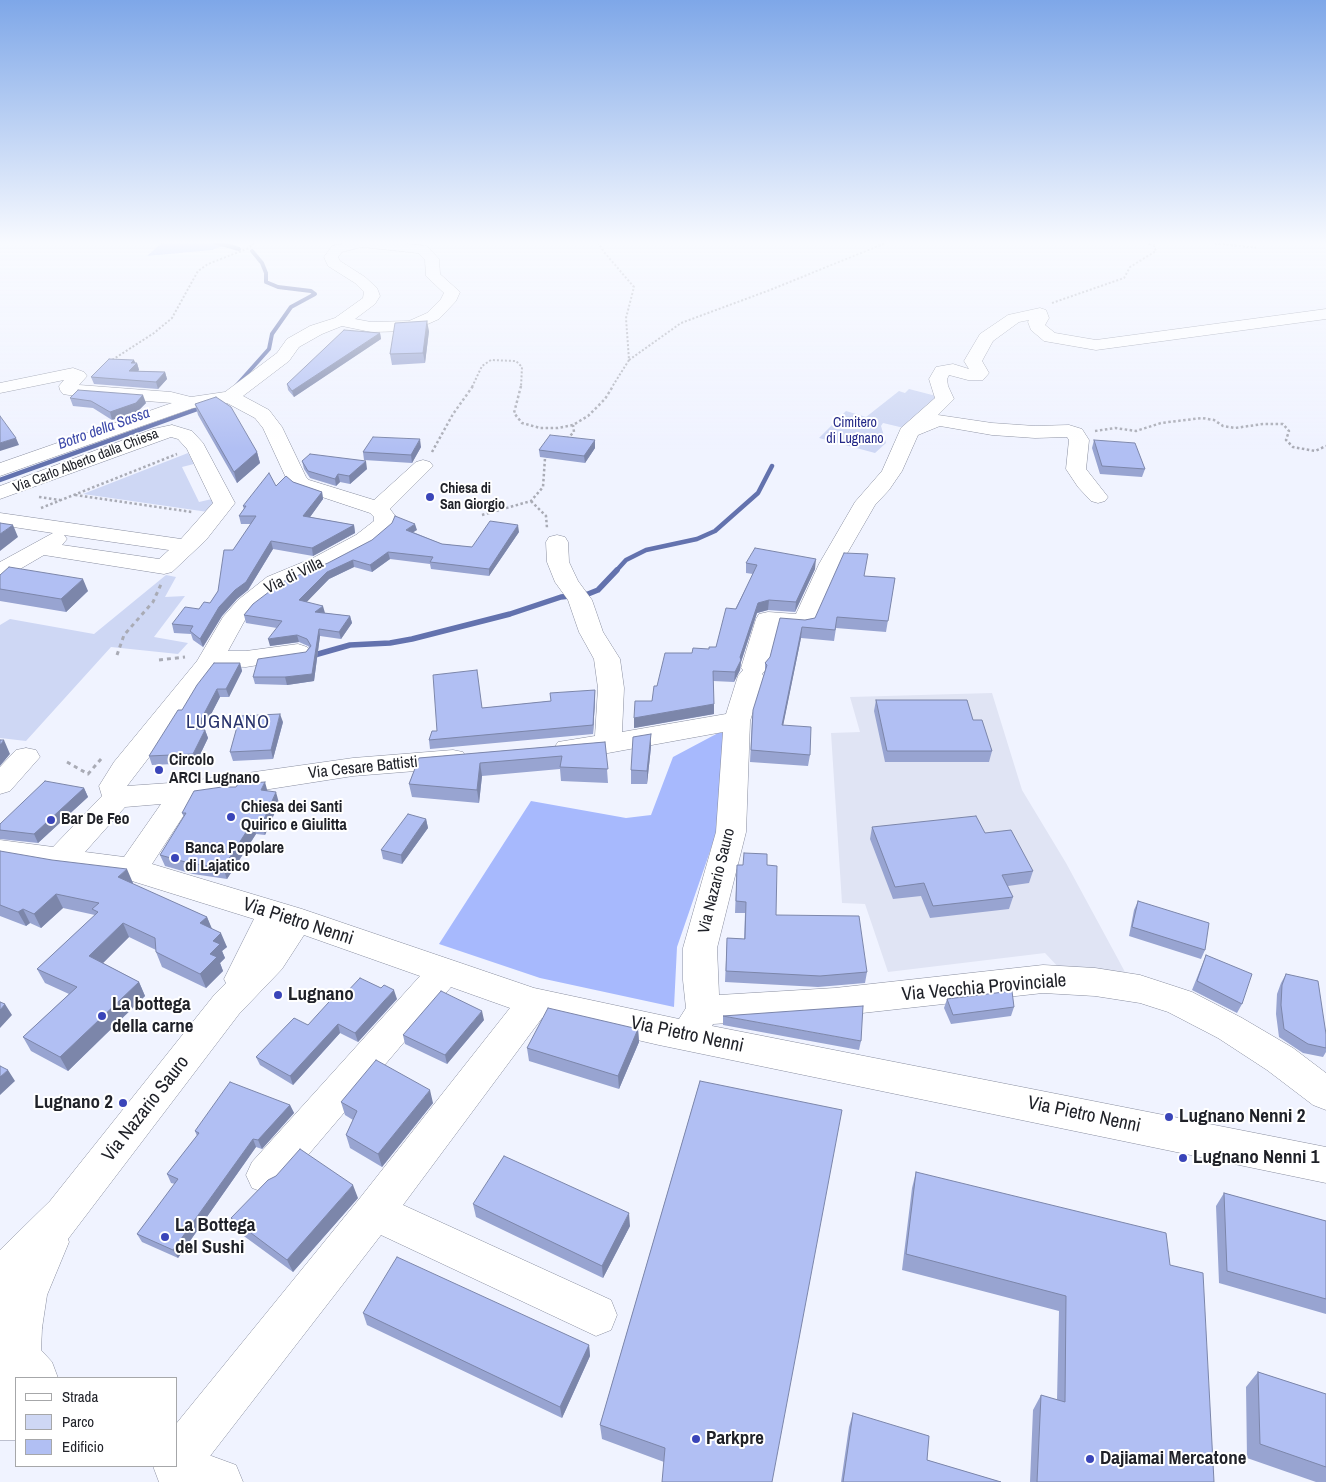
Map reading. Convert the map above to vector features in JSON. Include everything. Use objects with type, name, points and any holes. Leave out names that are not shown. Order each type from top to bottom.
[{"type":"street","points":[[0,470],[190,403],[230,397],[283,357],[293,343],[316,330],[341,322],[355,311]]},
{"type":"street","points":[[341,322],[371,328],[395,328],[412,326],[424,321],[438,311]]},
{"type":"street","points":[[541,750],[608,744],[737,722],[768,619],[804,622],[830,564],[866,502],[882,486],[892,471],[911,428],[946,399],[939,386],[938,379],[942,371],[953,369],[968,375],[977,376],[980,373],[973,361],[986,338],[1014,318],[1040,313],[1041,318],[1036,322],[1037,327],[1050,337],[1096,345],[1326,314]]},
{"type":"street","points":[[4,396],[35,395],[72,390],[171,396],[190,403]]},
{"type":"street","points":[[230,397],[262,414],[272,427],[298,480],[302,484],[378,508],[423,466]]},
{"type":"street","points":[[908,435],[926,423],[940,420],[992,429],[1035,432],[1068,431],[1075,433],[1079,440],[1076,469],[1088,487],[1098,497]]},
{"type":"street","name":"Via Carlo Alberto dalla Chiesa","points":[[0,494],[160,433],[172,431],[190,438],[196,447],[224,503],[216,515]]},
{"type":"street","name":"Via di Villa","points":[[117,798],[113,786],[124,769],[211,658],[235,617],[246,605],[276,582],[321,563],[364,540],[384,523],[385,517],[378,508]]},
{"type":"street","points":[[41,548],[164,567],[216,515]]},
{"type":"street","points":[[4,520],[186,546]]},
{"type":"street","points":[[0,571],[73,530]]},
{"type":"street","points":[[557,544],[558,562],[567,582],[577,596],[591,632],[607,659],[611,688],[608,744]]},
{"type":"street","points":[[211,658],[246,659],[298,652]]},
{"type":"street","name":"Via Nazario Sauro","points":[[696,1023],[700,980],[700,948],[731,832],[737,722]]},
{"type":"street","points":[[0,784],[26,757]]},
{"type":"street","name":"Via Cesare Battisti","points":[[117,798],[184,792],[353,767],[474,757]]},
{"type":"street","points":[[132,870],[184,792]]},
{"type":"street","points":[[59,861],[117,798]]},
{"type":"street","name":"Via Pietro Nenni","points":[[0,851],[132,870],[334,932],[534,1002],[696,1023],[1326,1165]]},
{"type":"street","name":"Via Nazario Sauro","points":[[0,1277],[24,1257],[64,1215],[227,1004],[270,960],[286,938],[292,924],[282,915],[246,969],[227,1004]]},
{"type":"street","name":"Via Nazario Sauro","points":[[270,960],[302,940],[334,932]]},
{"type":"street","points":[[266,1174],[445,971]]},
{"type":"street","name":"Via Vecchia Provinciale","points":[[696,1023],[835,1002],[1042,980],[1095,982],[1140,989],[1180,1002],[1230,1028],[1280,1059],[1326,1094]]},
{"type":"street","points":[[178,1458],[374,1212],[534,1002]]},
{"type":"street","points":[[374,1212],[596,1314]]},
{"type":"street","name":"Via Nazario Sauro","points":[[15,1351],[26,1295],[34,1272],[64,1215]]},
{"type":"street","points":[[0,1417],[15,1417]]},
{"type":"street","points":[[178,1467],[218,1482]]},
{"type":"path","points":[[72,390],[114,357],[154,333],[172,318],[176,311]]},
{"type":"path","points":[[628,311],[626,318],[629,360]]},
{"type":"path","points":[[423,466],[453,414],[476,381],[482,366],[492,360],[516,361],[522,367],[522,383],[514,414],[522,423],[540,428],[558,428],[573,425],[588,416],[605,399],[629,360],[681,324],[709,311]]},
{"type":"path","points":[[1075,433],[1115,428],[1126,432],[1136,431],[1168,422],[1202,418],[1214,420],[1222,426],[1235,428],[1263,424],[1282,424],[1287,426],[1289,431],[1286,440],[1293,447],[1315,451],[1326,446]]},
{"type":"path","points":[[567,439],[574,432],[573,425]]},
{"type":"path","points":[[4,520],[74,495],[196,447]]},
{"type":"path","points":[[482,515],[531,500],[543,487],[545,458],[552,452]]},
{"type":"path","points":[[74,495],[216,515]]},
{"type":"path","points":[[531,500],[535,507],[546,516],[549,541],[557,544]]},
{"type":"path","points":[[117,656],[124,635],[153,602],[163,581],[164,567]]},
{"type":"shaded area","points":[[992,693],[1022,790],[1066,863],[1125,972],[1061,970],[1045,953],[888,972],[865,904],[842,903],[831,733],[860,732],[850,697]]},
{"type":"shaded area","points":[[720,732],[726,734],[717,831],[677,947],[674,1007],[540,978],[439,944],[531,801],[626,818],[651,815],[673,757]]},
{"type":"green space","name":"Cimitero di Lugnano","points":[[909,389],[940,397],[904,428],[883,423],[881,426],[886,443],[875,453],[819,438],[846,411],[866,417],[899,391],[905,393]]},
{"type":"green space","points":[[188,453],[194,464],[182,467],[199,502],[212,499],[214,504],[208,512],[83,494]]},
{"type":"green space","points":[[166,575],[176,577],[165,597],[185,596],[154,637],[188,643],[178,654],[111,647],[26,741],[0,738],[0,625],[10,619],[94,634]]},
{"type":"building","points":[[427,321],[423,353],[390,354],[395,323]]},
{"type":"building","points":[[344,330],[380,333],[292,391],[287,384]]},
{"type":"building","points":[[109,359],[134,360],[131,363],[137,363],[129,371],[165,372],[156,382],[91,377]]},
{"type":"building","points":[[78,390],[143,395],[136,403],[110,412],[91,401],[70,398]]},
{"type":"building","points":[[216,397],[231,407],[257,452],[234,472],[195,404]]},
{"type":"building","points":[[0,416],[16,438],[0,443]]},
{"type":"building","points":[[550,435],[595,440],[584,456],[539,450]]},
{"type":"building","points":[[373,437],[420,439],[411,455],[363,452]]},
{"type":"building","points":[[1094,440],[1135,443],[1145,469],[1102,466]]},
{"type":"building","points":[[310,454],[366,461],[349,476],[338,474],[335,479],[308,471],[302,461]]},
{"type":"building","points":[[269,473],[276,486],[286,476],[293,482],[322,492],[303,516],[354,525],[312,548],[271,541],[246,582],[235,590],[219,607],[200,639],[190,631],[193,626],[172,624],[185,607],[199,609],[204,602],[210,603],[218,591],[224,550],[233,550],[256,516],[239,516],[246,506],[243,506]]},
{"type":"building","points":[[395,516],[415,524],[406,530],[442,544],[472,547],[490,521],[518,525],[489,569],[430,562],[433,557],[388,552],[370,565],[353,560],[327,572],[299,600],[323,606],[315,612],[350,616],[339,632],[319,629],[312,674],[285,677],[253,677],[258,659],[306,652],[311,646],[307,639],[297,635],[268,639],[282,621],[244,615],[253,604],[282,582],[328,563],[372,540],[392,523]]},
{"type":"building","points":[[0,523],[13,525],[0,534]]},
{"type":"building","points":[[755,548],[816,559],[796,602],[769,600],[758,603],[740,657],[741,660],[735,672],[713,671],[714,704],[634,718],[635,701],[652,701],[654,686],[657,686],[665,653],[692,653],[693,648],[709,649],[709,647],[716,647],[726,608],[736,609],[757,565],[746,563]]},
{"type":"building","points":[[844,553],[868,554],[864,576],[895,578],[888,621],[837,617],[835,630],[802,627],[782,725],[811,727],[810,755],[751,750],[753,710],[767,665],[765,663],[770,657],[780,618],[805,620],[815,618]]},
{"type":"building","points":[[9,567],[83,579],[61,599],[0,589],[0,575]]},
{"type":"building","points":[[214,663],[240,663],[226,689],[217,689],[196,729],[205,730],[193,754],[149,756],[178,710],[182,710],[197,685]]},
{"type":"building","points":[[477,670],[482,708],[551,701],[550,693],[595,690],[593,725],[429,740],[432,731],[437,731],[433,675]]},
{"type":"building","points":[[876,700],[967,700],[973,720],[982,720],[992,751],[887,751]]},
{"type":"building","points":[[280,714],[271,750],[230,752],[240,716]]},
{"type":"building","points":[[651,734],[647,771],[631,770],[633,737]]},
{"type":"building","points":[[605,742],[608,769],[560,767],[562,756],[480,763],[477,790],[409,784],[419,758]]},
{"type":"building","points":[[45,781],[84,788],[34,834],[0,830],[0,824]]},
{"type":"building","points":[[265,782],[261,790],[276,792],[262,824],[252,823],[223,868],[189,863],[160,855],[186,813],[182,813],[194,791]]},
{"type":"building","points":[[408,814],[426,819],[401,855],[381,850]]},
{"type":"building","points":[[976,816],[985,833],[1011,830],[1033,871],[1002,875],[1013,897],[933,906],[924,883],[895,887],[872,827]]},
{"type":"building","points":[[0,851],[52,860],[127,869],[118,877],[207,917],[200,923],[221,933],[213,941],[220,944],[210,954],[217,957],[200,974],[156,952],[155,938],[123,923],[89,956],[139,982],[60,1057],[23,1037],[77,987],[37,969],[98,912],[92,909],[99,903],[56,894],[34,914],[23,909],[18,912],[0,905]]},
{"type":"building","points":[[744,853],[767,854],[767,865],[777,866],[776,915],[859,916],[867,972],[820,976],[726,971],[727,938],[745,939],[746,902],[736,901],[737,865],[743,865]]},
{"type":"building","points":[[1138,901],[1209,923],[1205,950],[1132,927]]},
{"type":"building","points":[[1206,955],[1252,974],[1242,1004],[1197,981]]},
{"type":"building","points":[[1286,974],[1318,981],[1326,1034],[1326,1048],[1308,1044],[1284,1029],[1281,1005],[1282,985]]},
{"type":"building","points":[[360,978],[381,988],[384,985],[394,990],[355,1033],[338,1024],[290,1076],[256,1057],[294,1018],[308,1025],[338,992],[344,995]]},
{"type":"building","points":[[441,991],[482,1011],[445,1055],[403,1035]]},
{"type":"building","points":[[1012,991],[1014,1007],[953,1015],[947,999]]},
{"type":"building","points":[[0,1002],[5,1004],[0,1010]]},
{"type":"building","points":[[863,1006],[861,1041],[723,1016]]},
{"type":"building","points":[[548,1008],[638,1029],[618,1076],[527,1048]]},
{"type":"building","points":[[376,1060],[430,1090],[378,1154],[346,1135],[357,1111],[341,1102]]},
{"type":"building","points":[[0,1066],[8,1070],[0,1077]]},
{"type":"building","points":[[700,1081],[842,1110],[772,1482],[662,1482],[665,1448],[600,1425]]},
{"type":"building","points":[[230,1082],[290,1105],[258,1140],[253,1139],[173,1250],[137,1234],[178,1179],[167,1174],[199,1133],[195,1131]]},
{"type":"building","points":[[300,1149],[353,1185],[287,1260],[231,1218],[268,1180],[276,1176]]},
{"type":"building","points":[[504,1156],[629,1213],[602,1266],[473,1204]]},
{"type":"building","points":[[916,1172],[1166,1233],[1170,1265],[1203,1273],[1214,1482],[1037,1482],[1041,1395],[1065,1402],[1066,1296],[906,1254]]},
{"type":"building","points":[[1224,1193],[1326,1221],[1326,1299],[1227,1271]]},
{"type":"building","points":[[397,1257],[589,1345],[560,1407],[363,1313]]},
{"type":"building","points":[[1258,1372],[1326,1394],[1326,1467],[1260,1444]]},
{"type":"building","points":[[853,1413],[929,1436],[927,1460],[1001,1482],[843,1482]]},
{"type":"waterway","name":"Botro della Sassa","points":[[236,386],[269,349],[272,334],[288,311]]},
{"type":"waterway","name":"Botro della Sassa","points":[[0,480],[203,407]]},
{"type":"waterway","points":[[616,571],[626,560],[646,550],[697,539],[715,531],[758,493],[772,466]]},
{"type":"waterway","points":[[311,656],[350,645],[390,643],[412,639],[510,614],[561,597],[588,594],[598,590],[617,570]]},
{"type":"place","name":"Chiesa di San Giorgio","points":[[430,497]]},
{"type":"place","name":"Circolo ARCI Lugnano","points":[[159,770]]},
{"type":"place","name":"Chiesa dei Santi Quirico e Giulitta","points":[[231,817]]},
{"type":"place","name":"Bar De Feo","points":[[51,820]]},
{"type":"place","name":"Banca Popolare di Lajatico","points":[[175,858]]},
{"type":"place","name":"Lugnano","points":[[278,995]]},
{"type":"place","name":"La bottega della carne","points":[[102,1016]]},
{"type":"place","name":"Lugnano 2","points":[[123,1103]]},
{"type":"place","name":"Lugnano Nenni 2","points":[[1169,1117]]},
{"type":"place","name":"Lugnano Nenni 1","points":[[1183,1158]]},
{"type":"place","name":"La Bottega del Sushi","points":[[165,1237]]},
{"type":"place","name":"Parkpre","points":[[696,1439]]},
{"type":"place","name":"Dajiamai Mercatone","points":[[1090,1459]]},
{"type":"district","name":"LUGNANO","points":[[228,723]]}]
